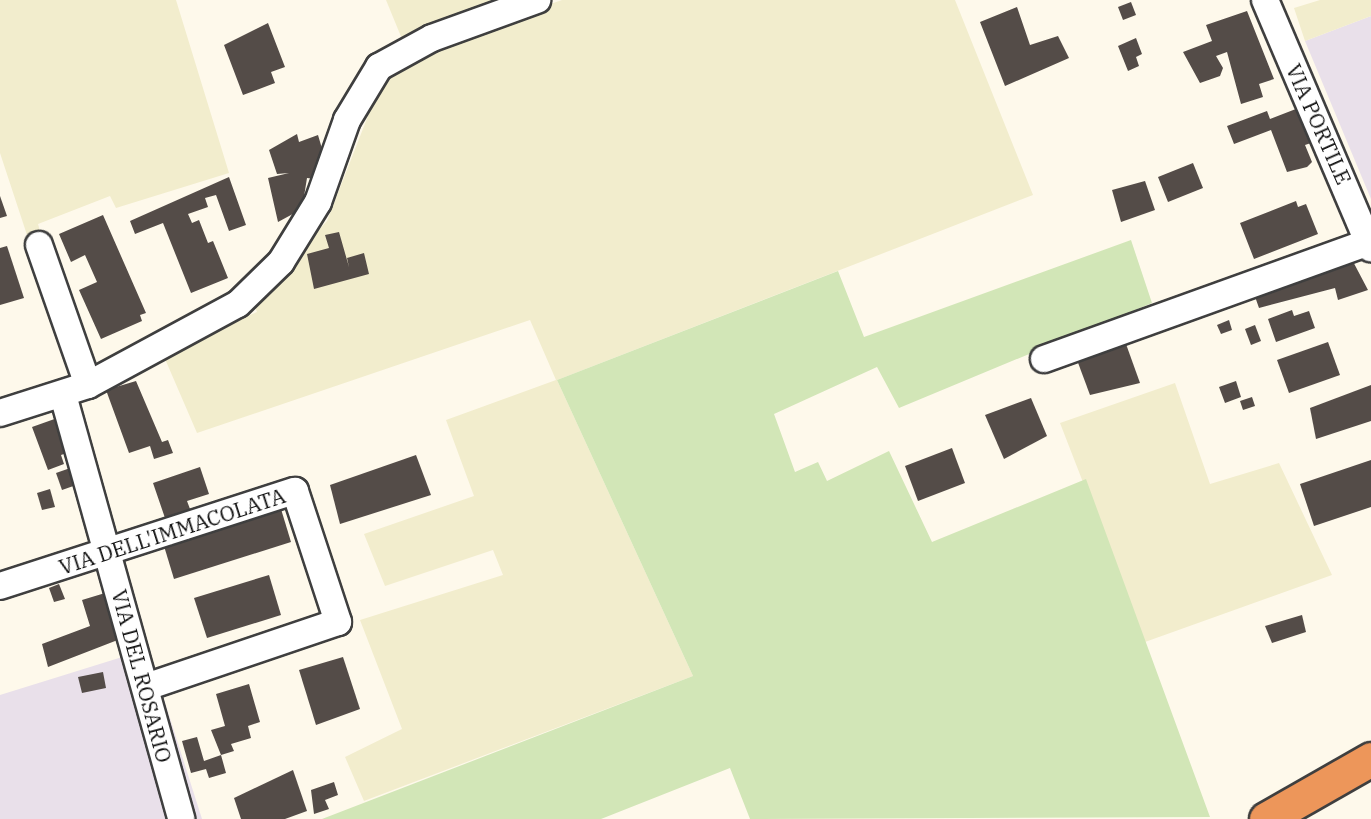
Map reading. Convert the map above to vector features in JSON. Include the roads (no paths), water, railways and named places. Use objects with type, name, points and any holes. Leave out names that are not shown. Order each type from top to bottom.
[{"type":"highway","points":[[1266,819],[1371,759]]},
{"type":"highway","points":[[1289,819],[1371,785]]},
{"type":"street","points":[[0,413],[63,395],[88,385],[238,304],[281,262],[318,202],[347,120],[379,67],[422,42],[537,0]]},
{"type":"street","name":"VIA PORTILE","points":[[1265,0],[1370,245]]},
{"type":"street","points":[[39,245],[88,385]]},
{"type":"street","points":[[1044,359],[1370,245]]},
{"type":"street","name":"VIA DEL ROSARIO","points":[[63,395],[181,819]]},
{"type":"street","name":"VIA DELL'IMMACOLATA","points":[[0,586],[295,491],[339,622],[146,687]]}]
